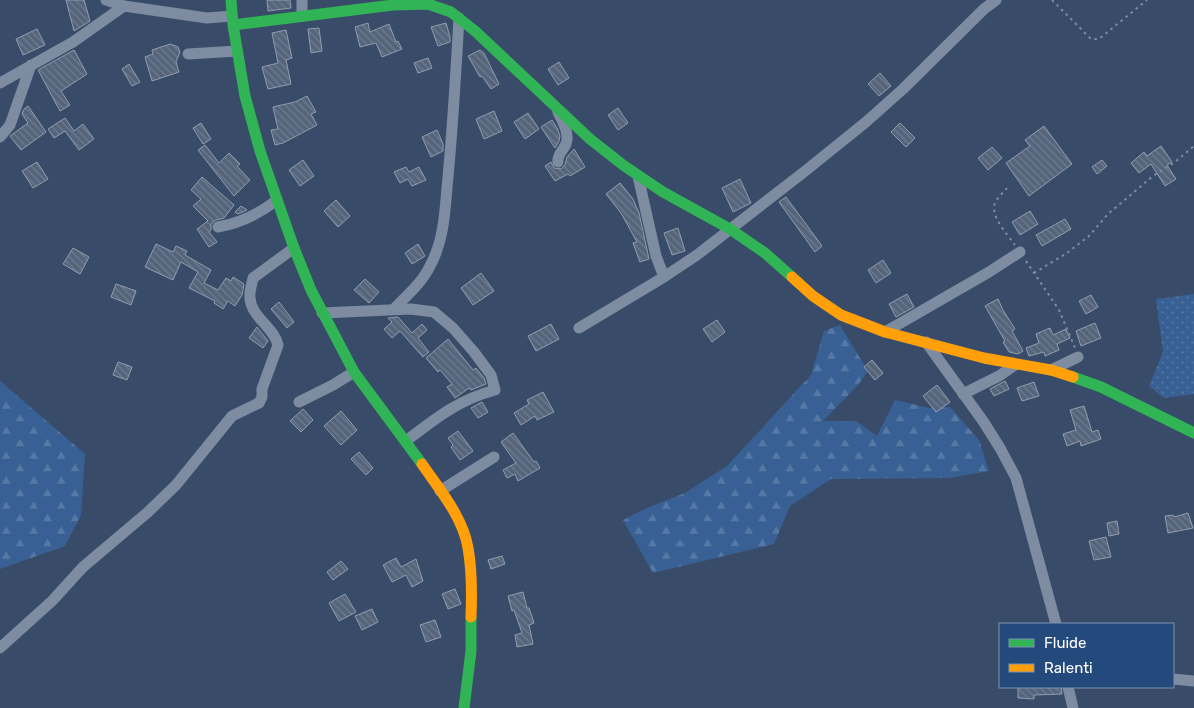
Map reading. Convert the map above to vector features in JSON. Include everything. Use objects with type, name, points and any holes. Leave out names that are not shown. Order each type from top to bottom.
[{"type":"street","points":[[106,0],[124,6],[146,5],[207,18],[232,21],[302,16],[393,3],[428,4],[445,10],[459,18],[590,138],[638,176],[730,229],[765,253],[820,301],[841,314],[885,332],[1015,365],[1050,370],[1102,388],[1194,433]]},
{"type":"street","points":[[231,0],[232,21],[245,96],[260,151],[294,248],[322,313],[354,372],[406,441],[440,491],[459,522],[468,546],[470,563],[471,651],[464,708]]},
{"type":"street","points":[[302,0],[302,16]]},
{"type":"street","points":[[579,328],[664,277],[730,229],[866,122],[903,89],[984,9],[996,0]]},
{"type":"street","points":[[0,83],[73,42],[124,6]]},
{"type":"street","points":[[394,310],[414,289],[430,267],[438,248],[443,225],[459,18]]},
{"type":"street","points":[[188,54],[237,51]]},
{"type":"street","points":[[0,137],[10,126],[30,65]]},
{"type":"street","points":[[555,106],[567,138],[558,155],[558,162]]},
{"type":"street","points":[[638,176],[654,247],[664,277]]},
{"type":"street","points":[[218,227],[236,224],[251,217],[277,200]]},
{"type":"street","points":[[0,648],[52,601],[83,567],[148,512],[176,485],[232,416],[259,403],[262,389],[278,345],[276,338],[253,308],[250,297],[253,278],[294,248]]},
{"type":"street","points":[[885,332],[1020,252]]},
{"type":"street","points":[[322,313],[422,309],[434,312],[439,314],[468,346],[491,375],[495,390],[466,400],[447,410],[406,441]]},
{"type":"street","points":[[926,342],[944,365],[1000,448],[1016,478],[1056,623]]},
{"type":"street","points":[[1050,370],[1078,357]]},
{"type":"street","points":[[963,394],[999,376],[1015,365]]},
{"type":"street","points":[[299,402],[333,386],[354,372]]},
{"type":"street","points":[[440,491],[494,457]]},
{"type":"street","points":[[1174,679],[1194,681]]},
{"type":"street","points":[[1068,688],[1073,708]]},
{"type":"path","points":[[1052,0],[1091,39],[1099,39],[1147,0]]},
{"type":"path","points":[[1034,274],[1089,236],[1108,214],[1153,176],[1175,162],[1194,146]]},
{"type":"path","points":[[1007,188],[995,202],[994,208],[997,219],[1059,310],[1078,357]]},
{"type":"green space","points":[[1194,294],[1194,394],[1164,398],[1149,386],[1163,352],[1156,299]]},
{"type":"green space","points":[[840,325],[868,371],[858,385],[823,421],[856,421],[877,436],[895,400],[929,408],[950,407],[979,440],[989,471],[949,478],[831,479],[790,506],[774,544],[653,573],[623,520],[685,493],[727,466],[811,375],[824,331]]},
{"type":"green space","points":[[0,381],[85,454],[81,515],[65,546],[0,569]]},
{"type":"building","points":[[66,0],[84,0],[90,21],[74,31]]},
{"type":"building","points":[[267,0],[290,0],[291,8],[268,11]]},
{"type":"building","points":[[368,23],[370,32],[389,24],[396,42],[398,41],[402,49],[382,57],[376,43],[360,47],[355,27]]},
{"type":"building","points":[[446,23],[450,42],[438,46],[431,27]]},
{"type":"building","points":[[319,28],[322,51],[311,53],[308,29]]},
{"type":"building","points":[[37,29],[45,45],[23,55],[16,39]]},
{"type":"building","points":[[286,30],[292,58],[286,60],[291,84],[268,89],[262,67],[278,63],[272,33]]},
{"type":"building","points":[[170,44],[178,47],[180,52],[176,62],[179,72],[152,81],[145,57],[153,54],[152,50]]},
{"type":"building","points":[[74,50],[87,74],[61,91],[70,105],[60,111],[38,70]]},
{"type":"building","points":[[480,50],[484,53],[499,84],[491,89],[482,76],[480,77],[468,56]]},
{"type":"building","points":[[428,58],[432,68],[418,73],[414,63]]},
{"type":"building","points":[[559,62],[569,78],[558,85],[548,69]]},
{"type":"building","points":[[129,64],[140,82],[132,86],[122,69]]},
{"type":"building","points":[[880,73],[891,86],[879,96],[868,84]]},
{"type":"building","points":[[307,96],[316,112],[311,114],[317,125],[283,143],[275,145],[271,130],[278,129],[273,107],[295,102]]},
{"type":"building","points":[[28,106],[46,132],[21,150],[10,136],[28,123],[22,114]]},
{"type":"building","points":[[618,108],[628,123],[618,130],[608,115]]},
{"type":"building","points":[[494,111],[502,131],[484,139],[476,119]]},
{"type":"building","points":[[528,113],[539,129],[525,139],[514,122]]},
{"type":"building","points":[[65,118],[74,131],[83,124],[94,139],[79,150],[65,131],[54,138],[48,129]]},
{"type":"building","points":[[552,120],[560,136],[555,148],[541,127]]},
{"type":"building","points":[[201,123],[211,139],[203,144],[193,128]]},
{"type":"building","points":[[900,123],[915,138],[906,147],[891,132]]},
{"type":"building","points":[[1044,126],[1072,164],[1029,196],[1006,163],[1030,146],[1025,140]]},
{"type":"building","points":[[437,130],[443,144],[443,151],[431,157],[422,137]]},
{"type":"building","points":[[205,145],[219,163],[229,153],[240,164],[237,166],[250,180],[234,196],[198,150]]},
{"type":"building","points":[[1161,146],[1172,162],[1167,165],[1176,179],[1165,186],[1151,164],[1139,173],[1131,163],[1144,152],[1147,156]]},
{"type":"building","points":[[992,147],[1002,158],[988,170],[978,158]]},
{"type":"building","points":[[574,149],[585,167],[570,176],[568,174],[555,181],[545,166],[551,162],[554,168],[561,169],[565,165],[567,157]]},
{"type":"building","points":[[303,160],[314,176],[300,186],[289,170]]},
{"type":"building","points":[[1102,160],[1107,166],[1097,174],[1092,167]]},
{"type":"building","points":[[37,162],[48,179],[33,188],[22,171]]},
{"type":"building","points":[[406,167],[409,172],[419,167],[426,180],[412,186],[408,179],[400,183],[394,172]]},
{"type":"building","points":[[202,177],[234,205],[224,218],[216,220],[211,224],[209,232],[217,242],[209,247],[197,229],[208,221],[193,206],[201,199],[191,190]]},
{"type":"building","points":[[740,179],[751,203],[733,212],[722,188]]},
{"type":"building","points":[[620,183],[633,199],[639,213],[649,259],[640,262],[633,243],[637,242],[621,213],[606,194]]},
{"type":"building","points":[[786,197],[822,246],[815,252],[779,202]]},
{"type":"building","points":[[336,200],[350,216],[338,227],[324,211]]},
{"type":"building","points":[[241,206],[247,210],[238,214],[235,212]]},
{"type":"building","points":[[1030,211],[1038,224],[1020,235],[1012,222]]},
{"type":"building","points":[[1065,219],[1071,229],[1042,246],[1036,235]]},
{"type":"building","points":[[678,228],[685,251],[672,255],[664,233]]},
{"type":"building","points":[[156,244],[173,252],[176,246],[187,251],[185,255],[211,270],[204,283],[218,290],[226,278],[231,281],[233,277],[244,284],[242,295],[235,306],[228,301],[223,309],[214,303],[215,301],[189,288],[198,272],[181,262],[173,280],[145,267]]},
{"type":"building","points":[[418,244],[425,256],[412,264],[405,253]]},
{"type":"building","points":[[73,248],[89,257],[80,274],[63,264]]},
{"type":"building","points":[[883,260],[891,273],[876,283],[868,270]]},
{"type":"building","points":[[481,273],[494,291],[473,305],[461,288]]},
{"type":"building","points":[[365,279],[379,292],[369,303],[354,290]]},
{"type":"building","points":[[116,284],[136,291],[131,305],[111,297]]},
{"type":"building","points":[[907,294],[914,307],[896,317],[889,304]]},
{"type":"building","points":[[1091,295],[1098,307],[1086,314],[1079,301]]},
{"type":"building","points":[[998,299],[1015,329],[1012,331],[1023,351],[1018,354],[1009,352],[1003,342],[1005,341],[985,306]]},
{"type":"building","points":[[279,302],[294,322],[287,328],[271,309]]},
{"type":"building","points":[[398,317],[412,333],[422,324],[427,330],[418,338],[429,352],[423,357],[400,331],[392,338],[384,329],[392,322],[388,318]]},
{"type":"building","points":[[717,320],[725,332],[712,342],[703,329]]},
{"type":"building","points":[[1095,323],[1101,338],[1081,346],[1076,331]]},
{"type":"building","points":[[551,324],[559,339],[536,351],[528,336]]},
{"type":"building","points":[[257,327],[268,341],[263,348],[249,338]]},
{"type":"building","points":[[1050,328],[1053,335],[1066,329],[1070,338],[1057,344],[1059,350],[1045,356],[1044,352],[1029,356],[1026,348],[1039,343],[1036,334]]},
{"type":"building","points":[[448,339],[473,370],[476,368],[486,384],[471,390],[469,388],[455,398],[447,387],[452,384],[426,358]]},
{"type":"building","points":[[872,360],[883,373],[875,380],[864,367]]},
{"type":"building","points":[[118,362],[132,367],[127,380],[113,375]]},
{"type":"building","points":[[1005,381],[1009,389],[994,396],[990,389]]},
{"type":"building","points":[[1034,382],[1039,396],[1022,401],[1017,388]]},
{"type":"building","points":[[937,385],[950,402],[936,412],[923,396]]},
{"type":"building","points":[[543,392],[554,412],[537,420],[535,416],[521,425],[514,413],[529,404],[527,400]]},
{"type":"building","points":[[482,402],[488,412],[478,418],[471,408]]},
{"type":"building","points":[[1084,406],[1092,432],[1098,430],[1101,439],[1081,446],[1080,441],[1067,446],[1063,434],[1076,430],[1070,410]]},
{"type":"building","points":[[303,409],[313,420],[301,432],[290,421]]},
{"type":"building","points":[[341,411],[357,430],[341,445],[324,426]]},
{"type":"building","points":[[458,431],[473,451],[460,460],[451,447],[453,445],[448,438]]},
{"type":"building","points":[[513,433],[540,468],[518,481],[515,474],[507,478],[503,470],[516,463],[501,442]]},
{"type":"building","points":[[359,452],[373,468],[366,475],[351,459]]},
{"type":"building","points":[[1188,513],[1193,528],[1168,533],[1165,516],[1173,515],[1174,517]]},
{"type":"building","points":[[1117,521],[1119,534],[1109,536],[1107,523]]},
{"type":"building","points":[[1106,537],[1111,557],[1094,560],[1089,541]]},
{"type":"building","points":[[502,556],[505,564],[491,569],[488,560]]},
{"type":"building","points":[[396,558],[401,567],[416,559],[423,581],[412,587],[406,575],[392,582],[383,565]]},
{"type":"building","points":[[341,561],[348,569],[333,580],[327,572]]},
{"type":"building","points":[[455,589],[461,604],[448,609],[442,594]]},
{"type":"building","points":[[523,592],[527,608],[529,608],[534,623],[529,625],[533,644],[517,647],[515,635],[522,633],[514,610],[512,611],[508,596]]},
{"type":"building","points":[[345,594],[356,612],[339,621],[329,603]]},
{"type":"building","points":[[372,609],[378,622],[362,630],[355,616]]},
{"type":"building","points":[[435,620],[441,637],[426,642],[420,625]]},
{"type":"building","points":[[1018,688],[1061,688],[1062,694],[1034,695],[1034,699],[1018,698]]},
{"type":"traffic: fast","points":[[231,0],[233,25],[245,96],[260,151],[311,290],[354,372],[422,464]]},
{"type":"traffic: fast","points":[[233,25],[393,5],[428,4],[451,12],[475,31],[590,139],[623,165],[663,192],[730,229],[765,253],[792,277]]},
{"type":"traffic: fast","points":[[1073,377],[1101,387],[1194,433]]},
{"type":"traffic: fast","points":[[464,708],[471,651],[471,617]]},
{"type":"traffic: slow","points":[[792,277],[813,296],[841,315],[885,332],[984,358],[1051,370],[1073,377]]},
{"type":"traffic: slow","points":[[422,464],[456,514],[465,537],[471,573],[471,617]]}]
